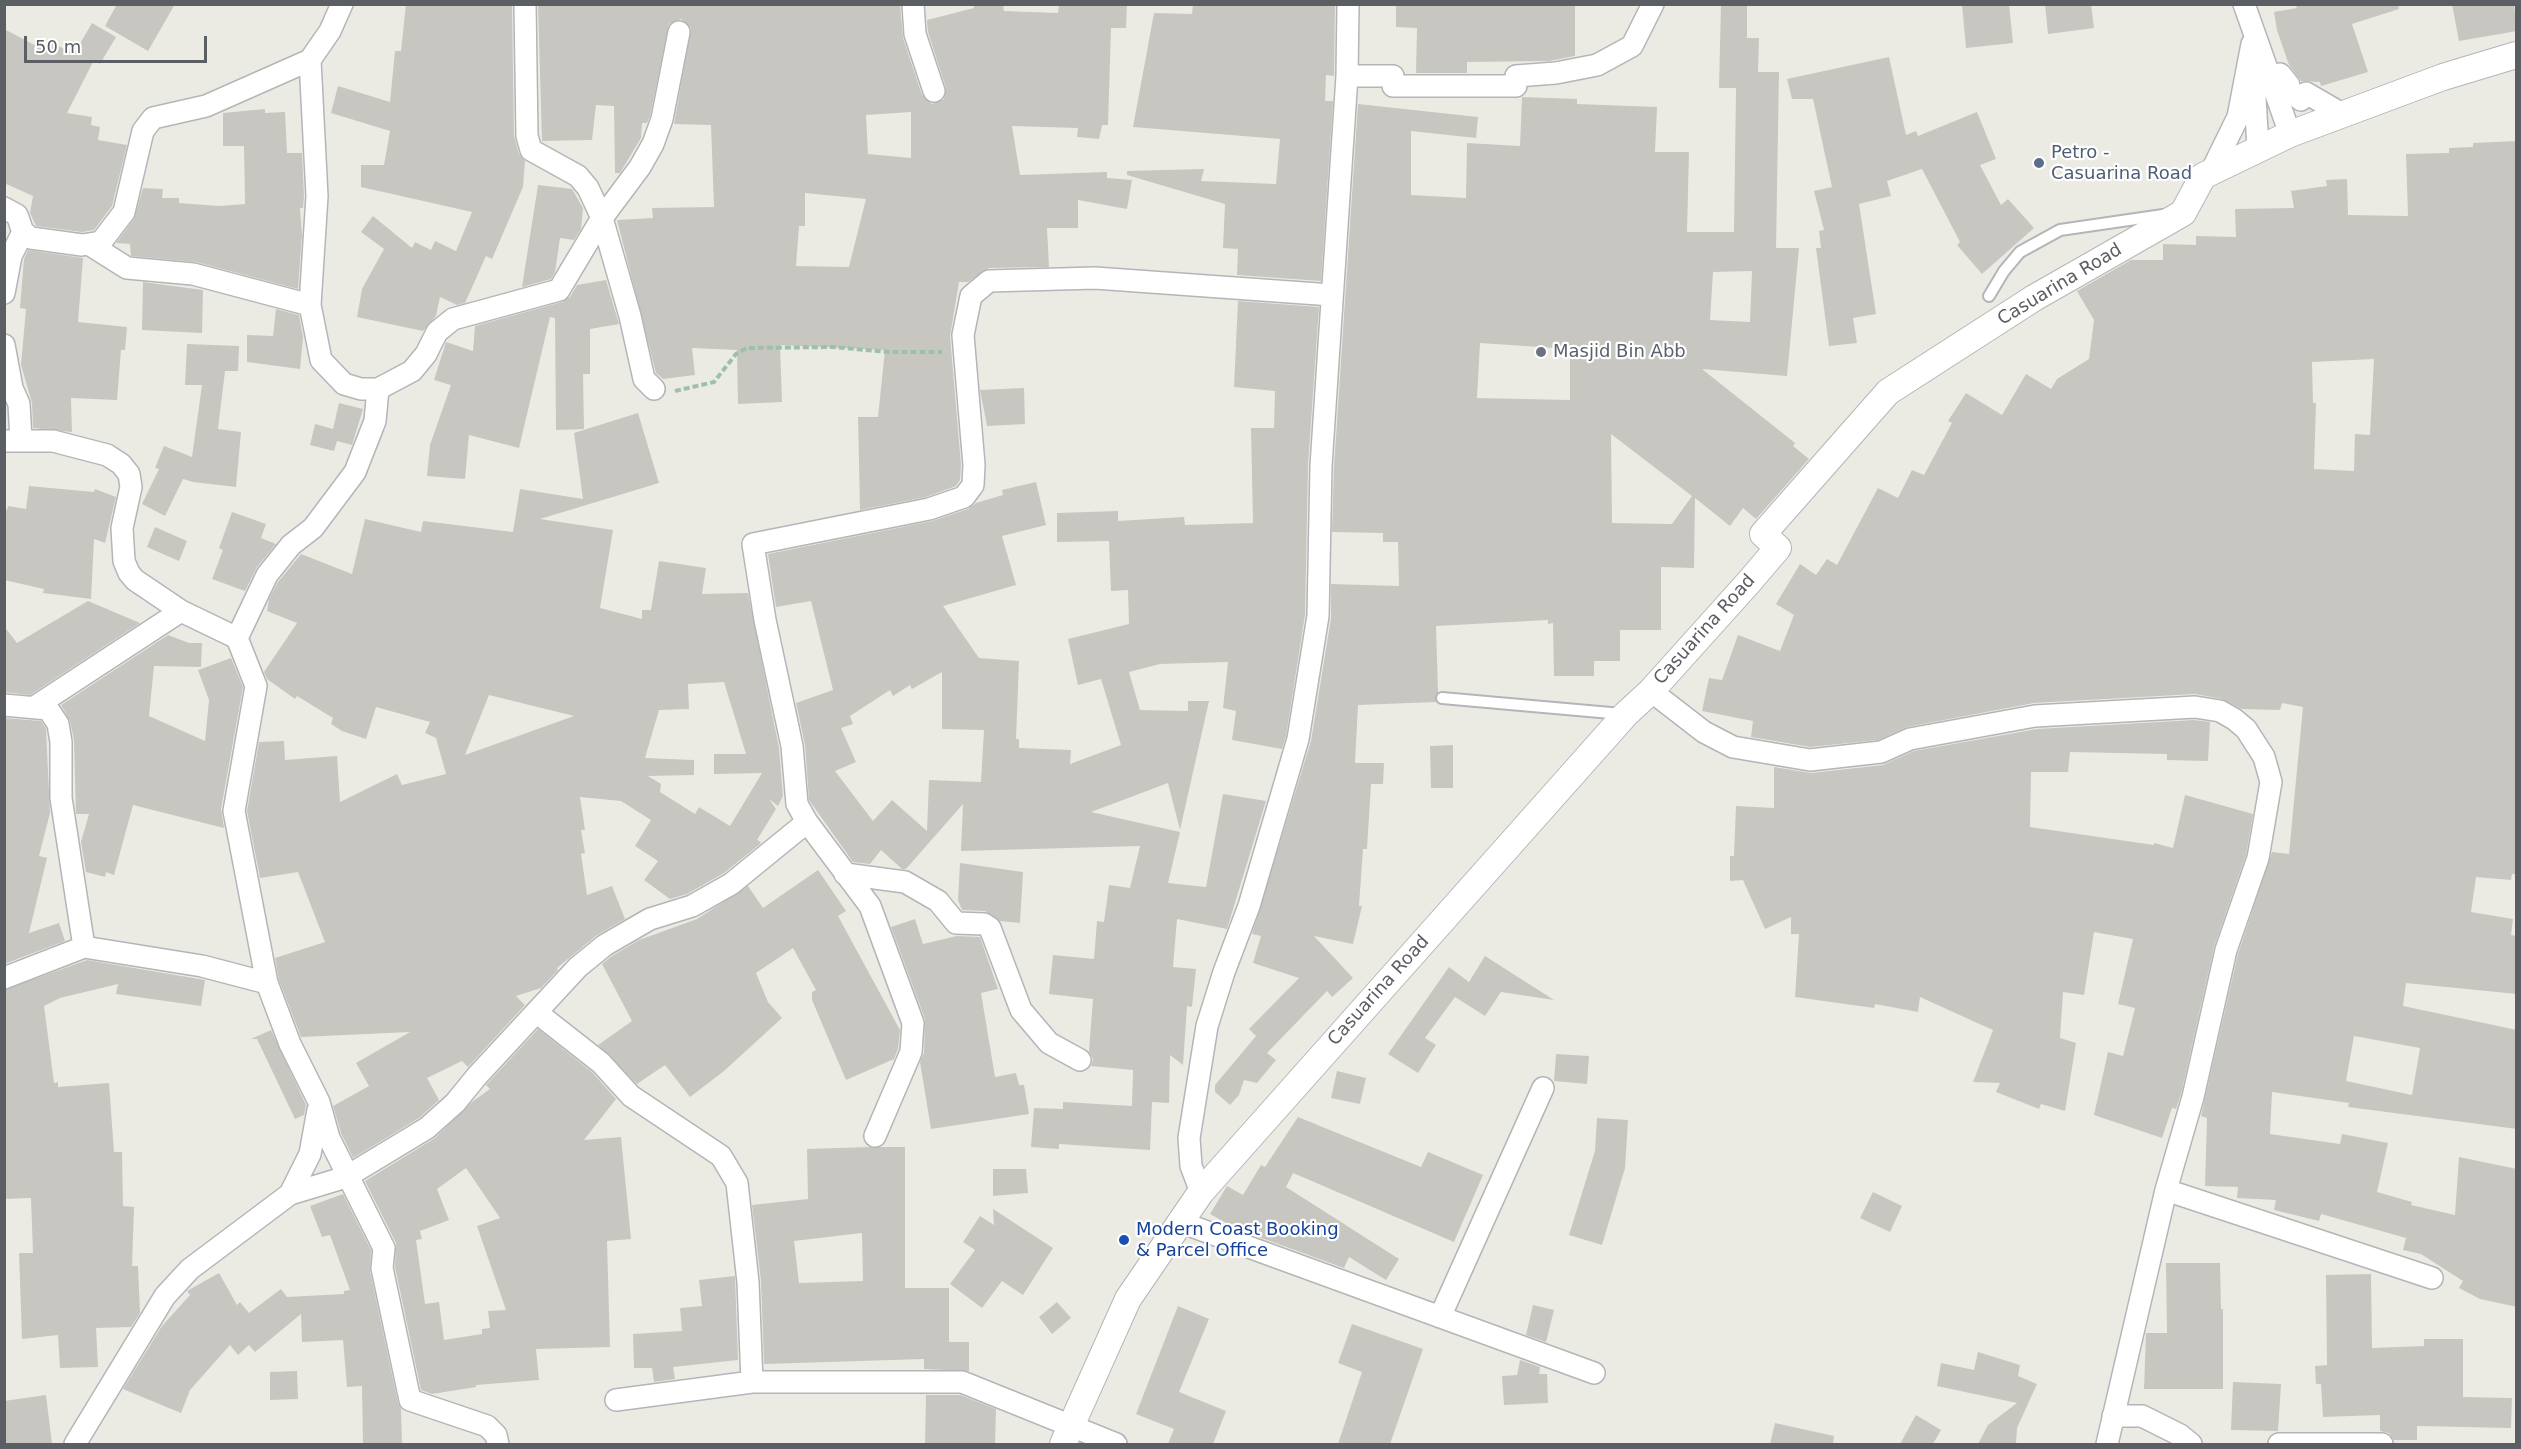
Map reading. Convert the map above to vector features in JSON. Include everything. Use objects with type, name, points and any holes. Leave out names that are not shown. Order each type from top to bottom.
[{"type":"street","points":[[92,246],[101,242],[124,212],[143,131],[153,118],[206,106],[310,60],[330,31],[342,4]]},
{"type":"street","points":[[525,4],[527,136],[531,150],[578,176],[588,188],[602,218],[645,379],[654,389]]},
{"type":"street","points":[[913,4],[915,34],[934,91]]},
{"type":"street","points":[[1201,1192],[1191,1166],[1189,1138],[1208,1026],[1224,972],[1249,906],[1298,739],[1318,616],[1322,466],[1347,76],[1348,4]]},
{"type":"street","points":[[1347,76],[1394,76],[1393,86],[1516,86],[1516,76],[1556,73],[1597,65],[1632,45],[1653,4]]},
{"type":"street","points":[[2246,9],[2290,134]]},
{"type":"street","points":[[310,60],[317,196],[310,305],[317,352],[329,370],[352,388],[378,389],[412,371],[426,354],[437,332],[453,319],[559,290],[602,218],[640,167],[653,144],[662,120],[679,32]]},
{"type":"street","points":[[2256,42],[2279,66],[2276,69],[2289,85],[2286,88],[2301,100],[2306,93],[2344,116]]},
{"type":"street","points":[[2256,42],[2258,148]]},
{"type":"street","points":[[2211,172],[2238,117],[2256,42]]},
{"type":"street","points":[[2183,213],[2203,176],[2258,148],[2443,77],[2517,55]]},
{"type":"street","points":[[4,208],[17,215],[23,232],[42,241],[92,246],[127,268],[193,274],[310,305]]},
{"type":"street","name":"Casuarina Road","points":[[1067,1436],[1128,1299],[1201,1192],[1626,714],[1651,691],[1778,548],[1763,534],[1888,392],[2034,298],[2183,213]]},
{"type":"street","points":[[4,294],[11,256],[23,232]]},
{"type":"street","points":[[875,1136],[907,1063],[914,1023],[870,906],[796,804],[792,746],[765,620],[753,544],[929,509],[964,497],[973,484],[974,465],[963,334],[971,296],[989,281],[1095,278],[1332,295]]},
{"type":"street","points":[[4,345],[12,388],[19,404],[13,441],[53,441],[82,447],[107,455],[121,464],[129,474],[131,487],[122,528],[124,561],[135,580],[181,611],[237,638],[256,686],[234,811],[267,983],[290,1044],[319,1102],[329,1138],[346,1177],[358,1194],[384,1248],[382,1268],[410,1400],[487,1426],[496,1434],[498,1444]]},
{"type":"street","points":[[237,638],[267,575],[291,545],[313,528],[354,472],[375,421],[378,389]]},
{"type":"street","points":[[36,706],[181,611]]},
{"type":"street","points":[[1651,691],[1704,732],[1733,747],[1810,760],[1881,752],[1910,739],[2035,716],[2201,707],[2223,712],[2246,729],[2264,757],[2271,782],[2258,858],[2226,950],[2193,1097],[2166,1190],[2107,1444]]},
{"type":"street","points":[[4,705],[48,708],[58,724],[66,837],[73,868],[84,947]]},
{"type":"street","points":[[75,1444],[165,1296],[190,1269],[290,1194],[346,1177],[427,1128],[455,1103],[578,967],[605,945],[650,920],[692,906],[731,884],[807,822]]},
{"type":"street","points":[[846,874],[904,882],[938,901],[956,923],[984,924],[990,928],[1021,1010],[1049,1043],[1080,1060]]},
{"type":"street","points":[[4,978],[84,947],[202,966],[267,983]]},
{"type":"street","points":[[536,1012],[601,1063],[631,1096],[721,1156],[737,1183],[748,1282],[752,1382]]},
{"type":"street","points":[[1440,1317],[1543,1088]]},
{"type":"street","points":[[290,1194],[310,1154],[319,1102]]},
{"type":"street","points":[[2166,1190],[2432,1278]]},
{"type":"street","points":[[1180,1222],[1594,1373]]},
{"type":"street","points":[[616,1400],[752,1382],[962,1382],[1067,1436],[1116,1444]]},
{"type":"street","points":[[2113,1416],[2142,1416],[2180,1435],[2191,1444]]},
{"type":"street","points":[[2279,1444],[2382,1444]]},
{"type":"lane","points":[[1989,296],[2004,271],[2020,252],[2060,230],[2183,213]]},
{"type":"lane","points":[[1442,698],[1626,714]]},
{"type":"path","points":[[654,389],[661,392],[673,391],[714,382],[736,354],[747,348],[832,347],[910,353],[964,352]]},
{"type":"building","points":[[117,4],[175,4],[148,51],[105,26]]},
{"type":"building","points":[[406,4],[512,4],[514,136],[519,154],[525,161],[523,187],[492,259],[486,256],[465,303],[457,305],[440,297],[436,316],[423,331],[357,317],[362,289],[384,249],[361,232],[373,216],[412,248],[415,242],[431,250],[435,241],[456,251],[472,212],[361,187],[361,165],[384,165],[390,131],[331,113],[338,86],[390,102],[395,51],[401,51]]},
{"type":"building","points":[[538,4],[900,4],[903,38],[922,95],[932,104],[944,99],[946,88],[928,32],[927,20],[974,8],[973,4],[1003,4],[1004,11],[1058,13],[1059,4],[1127,4],[1126,28],[1111,28],[1108,125],[1102,125],[1099,139],[1077,137],[1078,128],[1012,126],[1020,175],[1107,172],[1107,178],[1132,180],[1127,209],[1078,200],[1078,228],[1047,228],[1049,267],[989,268],[968,282],[959,282],[950,336],[961,465],[960,480],[956,486],[926,497],[860,510],[858,417],[878,417],[885,350],[780,345],[782,402],[738,404],[737,350],[692,348],[695,375],[663,379],[656,373],[617,220],[653,218],[652,208],[714,207],[711,125],[674,124],[691,28],[681,19],[669,24],[650,116],[647,123],[642,123],[641,138],[620,173],[615,173],[614,106],[596,105],[592,140],[542,141]],"holes":[[[911,112],[911,158],[868,154],[866,115]],[[805,193],[866,199],[849,267],[796,266],[799,226],[805,226]]]},
{"type":"building","points":[[1193,4],[1335,4],[1334,76],[1326,75],[1325,101],[1333,101],[1321,281],[1237,275],[1238,249],[1223,248],[1225,204],[1127,175],[1127,171],[1204,169],[1201,181],[1276,184],[1280,139],[1133,127],[1154,13],[1192,14]]},
{"type":"building","points":[[1396,4],[1575,4],[1575,56],[1549,61],[1467,62],[1467,73],[1416,73],[1417,28],[1396,27]]},
{"type":"building","points":[[1721,4],[1747,4],[1747,38],[1759,38],[1758,72],[1779,72],[1776,248],[1799,248],[1787,376],[1702,369],[1795,443],[1793,446],[1809,459],[1756,519],[1743,508],[1730,526],[1695,498],[1694,568],[1661,567],[1661,630],[1620,630],[1620,661],[1594,661],[1594,676],[1554,676],[1553,623],[1548,624],[1548,620],[1436,626],[1438,692],[1436,702],[1358,705],[1355,763],[1384,763],[1383,784],[1371,784],[1367,849],[1363,849],[1359,906],[1362,906],[1353,944],[1314,936],[1353,978],[1332,997],[1327,991],[1267,1053],[1276,1060],[1257,1083],[1244,1080],[1239,1095],[1230,1105],[1215,1092],[1215,1085],[1256,1036],[1249,1029],[1299,978],[1253,963],[1261,936],[1252,934],[1311,741],[1331,618],[1331,584],[1399,586],[1398,542],[1383,542],[1383,533],[1332,532],[1334,467],[1358,104],[1478,117],[1476,138],[1411,131],[1411,195],[1466,198],[1467,143],[1520,146],[1522,97],[1577,99],[1577,104],[1657,107],[1655,152],[1689,152],[1687,232],[1734,232],[1736,88],[1719,88]],"holes":[[[1752,271],[1750,322],[1710,320],[1713,272]],[[1480,343],[1570,349],[1570,400],[1477,398]],[[1611,434],[1692,496],[1672,524],[1612,523]]]},
{"type":"building","points":[[1962,4],[2009,4],[2013,43],[1966,48]]},
{"type":"building","points":[[2045,4],[2091,4],[2094,28],[2048,34]]},
{"type":"building","points":[[2295,4],[2398,4],[2399,9],[2352,24],[2368,72],[2321,86],[2320,82],[2301,81],[2289,65],[2277,30],[2274,12],[2297,8]]},
{"type":"building","points":[[2452,4],[2514,4],[2517,31],[2459,41]]},
{"type":"building","points":[[92,23],[116,37],[100,64],[94,60],[67,113],[92,117],[91,125],[100,127],[98,140],[127,145],[112,206],[94,230],[82,232],[36,226],[30,213],[33,196],[4,183],[4,29],[44,50],[49,41],[74,54]]},
{"type":"building","points":[[1889,57],[1906,135],[1916,131],[1918,136],[1977,112],[1996,159],[1980,165],[2001,205],[2008,199],[2034,228],[1982,274],[1957,245],[1960,242],[1922,169],[1887,181],[1891,196],[1859,204],[1876,314],[1853,318],[1857,343],[1829,346],[1816,248],[1821,248],[1819,231],[1824,230],[1814,191],[1832,187],[1813,99],[1792,99],[1787,79]]},
{"type":"building","points":[[265,109],[265,113],[285,112],[287,153],[302,153],[304,196],[303,208],[300,208],[302,235],[298,289],[196,262],[131,256],[130,244],[116,243],[134,219],[143,188],[163,189],[162,198],[179,198],[179,203],[219,206],[245,204],[244,146],[223,146],[223,113]]},
{"type":"building","points":[[2517,141],[2517,874],[2512,874],[2511,880],[2476,877],[2471,912],[2513,919],[2511,935],[2517,936],[2517,994],[2406,983],[2403,1006],[2517,1030],[2517,1129],[2348,1107],[2349,1103],[2272,1092],[2270,1134],[2340,1144],[2342,1134],[2388,1143],[2377,1192],[2412,1202],[2411,1205],[2455,1215],[2459,1157],[2517,1169],[2517,1307],[2480,1299],[2459,1288],[2463,1281],[2421,1254],[2403,1250],[2406,1238],[2321,1214],[2319,1221],[2274,1210],[2276,1200],[2237,1198],[2238,1187],[2205,1186],[2207,1118],[2201,1116],[2238,954],[2272,852],[2289,854],[2303,707],[2282,703],[2280,710],[2242,709],[2222,699],[2195,694],[2034,703],[1907,727],[1878,740],[1810,747],[1751,737],[1753,721],[1702,711],[1709,678],[1722,680],[1738,635],[1780,651],[1794,615],[1776,604],[1800,564],[1816,575],[1827,559],[1837,565],[1878,488],[1898,498],[1912,470],[1924,475],[1952,423],[1948,421],[1966,393],[2002,415],[2026,374],[2051,389],[2057,379],[2089,359],[2094,320],[2077,291],[2131,260],[2163,260],[2163,244],[2196,245],[2196,236],[2236,237],[2235,209],[2294,208],[2291,191],[2327,186],[2326,180],[2347,179],[2348,215],[2408,216],[2406,154],[2449,153],[2449,148],[2473,147],[2473,143]],"holes":[[[2374,359],[2370,435],[2355,434],[2354,471],[2314,469],[2316,403],[2313,403],[2312,362]],[[2354,1036],[2420,1048],[2412,1095],[2346,1081]]]},
{"type":"building","points":[[538,185],[572,189],[583,208],[581,229],[574,240],[560,238],[555,272],[551,279],[522,287]]},
{"type":"building","points":[[28,250],[83,258],[78,322],[127,327],[125,350],[121,350],[117,400],[71,398],[72,432],[33,428],[32,403],[21,365],[26,309],[20,308],[24,259]]},
{"type":"building","points":[[606,280],[619,324],[590,329],[590,374],[583,374],[584,429],[556,430],[555,318],[550,317],[519,448],[469,435],[465,479],[427,476],[430,445],[451,385],[434,380],[446,342],[473,351],[475,326],[562,302],[570,297],[577,285]]},
{"type":"building","points":[[143,282],[203,290],[202,333],[142,330]]},
{"type":"building","points":[[1238,301],[1319,307],[1308,465],[1305,615],[1286,736],[1282,749],[1232,740],[1236,711],[1223,708],[1228,662],[1160,664],[1129,672],[1140,710],[1188,711],[1188,701],[1209,701],[1180,830],[1168,783],[1091,812],[1180,832],[1168,883],[1206,887],[1223,794],[1266,801],[1227,929],[1177,919],[1173,967],[1196,969],[1192,1007],[1187,1006],[1183,1065],[1170,1055],[1169,1103],[1152,1102],[1150,1150],[1059,1144],[1059,1149],[1031,1147],[1034,1108],[1063,1109],[1063,1102],[1132,1106],[1133,1070],[1091,1066],[1093,1059],[1089,1051],[1093,999],[1049,994],[1053,955],[1094,959],[1097,921],[1104,922],[1109,885],[1130,888],[1140,846],[961,851],[963,804],[906,869],[902,869],[881,850],[870,864],[853,862],[809,800],[805,745],[796,703],[833,690],[811,601],[776,607],[768,554],[932,521],[1003,495],[1002,490],[1036,482],[1046,525],[1002,536],[1016,585],[943,606],[979,658],[1019,661],[1016,739],[1019,739],[1019,748],[1071,750],[1070,764],[1121,745],[1101,679],[1078,685],[1068,639],[1129,624],[1128,590],[1111,591],[1109,541],[1057,542],[1057,513],[1118,511],[1118,521],[1184,517],[1185,525],[1253,523],[1251,428],[1274,428],[1275,391],[1234,387]],"holes":[[[942,672],[942,729],[984,730],[981,782],[929,780],[927,831],[892,800],[873,821],[835,771],[856,762],[841,728],[853,724],[850,716],[890,690],[893,696],[910,685],[912,689]]]},
{"type":"building","points":[[276,309],[299,315],[303,337],[300,369],[247,362],[247,335],[273,336]]},
{"type":"building","points":[[187,344],[239,346],[238,371],[225,371],[218,429],[241,432],[236,487],[183,479],[165,516],[142,504],[159,469],[155,468],[164,446],[192,457],[202,385],[185,385]]},
{"type":"building","points":[[1024,388],[1025,424],[987,426],[980,390]]},
{"type":"building","points":[[339,403],[363,409],[352,445],[337,441],[334,451],[310,445],[315,424],[333,429]]},
{"type":"building","points":[[638,413],[659,483],[540,519],[613,530],[600,608],[642,619],[642,610],[651,610],[659,561],[706,568],[702,594],[748,593],[779,748],[783,796],[778,806],[769,799],[776,809],[757,840],[761,842],[760,844],[724,873],[687,894],[670,899],[644,880],[658,861],[635,846],[651,820],[621,801],[580,797],[585,830],[581,830],[585,853],[581,854],[587,895],[612,886],[625,919],[597,935],[557,968],[558,970],[541,988],[516,996],[525,1005],[468,1067],[462,1061],[427,1078],[439,1100],[419,1118],[353,1158],[341,1133],[333,1106],[369,1086],[356,1063],[410,1032],[301,1037],[279,980],[275,958],[325,942],[298,872],[260,878],[247,811],[259,742],[284,741],[285,760],[337,756],[340,802],[397,774],[402,785],[446,774],[436,738],[425,733],[430,722],[376,707],[366,739],[342,731],[331,724],[333,718],[297,696],[295,699],[267,679],[264,672],[297,623],[267,611],[269,599],[278,582],[301,554],[352,574],[365,519],[421,532],[423,521],[513,532],[520,489],[583,499],[574,433]],"holes":[[[724,682],[746,754],[714,754],[714,774],[762,773],[730,826],[699,807],[695,814],[660,792],[661,784],[648,776],[694,775],[694,760],[645,758],[659,710],[689,709],[688,684]],[[489,695],[574,716],[465,755]]]},
{"type":"building","points":[[29,486],[94,492],[95,489],[116,497],[105,543],[94,539],[91,599],[43,593],[44,589],[4,580],[4,510],[7,510],[8,506],[26,509]]},
{"type":"building","points":[[232,512],[266,524],[261,538],[276,544],[257,567],[245,591],[212,579],[223,550],[219,548]]},
{"type":"building","points":[[155,527],[187,541],[179,561],[147,547]]},
{"type":"building","points":[[88,601],[140,623],[30,695],[4,692],[4,626],[17,643]]},
{"type":"building","points":[[168,635],[189,643],[202,643],[201,667],[154,666],[149,716],[205,741],[209,700],[198,670],[231,658],[243,687],[221,809],[224,828],[133,805],[114,875],[106,872],[105,877],[86,872],[81,842],[89,814],[76,814],[74,740],[70,721],[61,705]]},
{"type":"building","points":[[4,718],[41,721],[46,729],[50,813],[39,856],[47,858],[29,933],[59,923],[65,941],[4,964]]},
{"type":"building","points":[[2194,720],[2210,722],[2208,761],[2167,760],[2167,754],[2070,752],[2068,772],[2031,772],[2030,827],[2154,845],[2154,843],[2173,848],[2185,795],[2253,814],[2246,855],[2214,947],[2181,1094],[2176,1109],[2172,1108],[2162,1138],[2094,1115],[2108,1052],[2123,1056],[2135,1008],[2118,1004],[2133,939],[2094,932],[2084,995],[2063,992],[2060,1038],[2076,1043],[2065,1111],[2041,1104],[2039,1109],[1996,1092],[2000,1083],[1973,1082],[1993,1030],[1920,997],[1918,1012],[1875,1004],[1874,1008],[1795,997],[1799,934],[1791,934],[1791,917],[1765,929],[1743,880],[1730,881],[1730,856],[1734,856],[1736,806],[1774,808],[1774,767],[1811,773],[1883,765],[1914,751],[2037,729]]},
{"type":"building","points":[[1453,745],[1453,788],[1431,788],[1430,746]]},
{"type":"building","points":[[960,863],[1023,872],[1020,923],[1000,921],[985,911],[962,910],[958,900]]},
{"type":"building","points":[[818,870],[846,911],[838,916],[900,1030],[898,1049],[894,1059],[846,1080],[812,1000],[812,992],[816,990],[793,948],[756,973],[768,1002],[782,1018],[724,1071],[690,1097],[665,1065],[637,1084],[598,1045],[632,1021],[602,964],[612,956],[639,940],[697,919],[748,886],[763,908]]},
{"type":"building","points":[[915,919],[923,944],[957,936],[980,937],[998,989],[981,993],[995,1077],[1016,1073],[1019,1085],[1024,1085],[1029,1114],[931,1129],[920,1062],[924,1053],[925,1019],[891,927]]},
{"type":"building","points":[[1485,956],[1554,1000],[1501,992],[1485,1016],[1455,997],[1425,1038],[1436,1045],[1418,1073],[1388,1054],[1449,967],[1469,982]]},
{"type":"building","points":[[87,960],[205,980],[201,1006],[116,994],[118,984],[60,998],[44,1006],[54,1083],[58,1082],[58,1087],[109,1083],[114,1152],[122,1152],[123,1206],[134,1207],[132,1266],[138,1266],[140,1313],[131,1327],[96,1328],[98,1367],[60,1368],[58,1335],[22,1339],[19,1253],[33,1253],[31,1198],[4,1199],[4,990]]},
{"type":"building","points":[[538,1029],[592,1072],[616,1099],[584,1140],[621,1137],[631,1239],[607,1241],[610,1347],[536,1349],[539,1380],[476,1385],[476,1387],[432,1394],[421,1390],[395,1267],[396,1243],[365,1181],[435,1138],[472,1102],[490,1089],[486,1085]],"holes":[[[466,1168],[500,1218],[477,1226],[506,1310],[488,1311],[490,1328],[482,1329],[482,1334],[444,1340],[439,1302],[425,1304],[416,1240],[422,1239],[420,1231],[449,1220],[437,1189]]]},
{"type":"building","points":[[271,1030],[306,1105],[304,1115],[295,1119],[257,1039],[251,1039]]},
{"type":"building","points":[[1556,1054],[1589,1056],[1587,1084],[1554,1081]]},
{"type":"building","points":[[1337,1071],[1366,1078],[1360,1104],[1331,1098]]},
{"type":"building","points":[[1298,1117],[1421,1167],[1428,1152],[1483,1175],[1454,1242],[1293,1173],[1286,1187],[1399,1259],[1386,1280],[1349,1257],[1344,1268],[1237,1229],[1210,1214],[1227,1186],[1243,1195],[1261,1165],[1265,1167]]},
{"type":"building","points":[[1597,1118],[1628,1120],[1625,1168],[1602,1245],[1569,1235],[1595,1151]]},
{"type":"building","points":[[905,1147],[905,1288],[949,1288],[949,1342],[969,1342],[969,1371],[924,1369],[924,1359],[764,1364],[761,1281],[752,1205],[808,1199],[807,1149]],"holes":[[[862,1233],[863,1281],[799,1283],[794,1241]]]},
{"type":"building","points":[[993,1169],[1026,1169],[1028,1193],[993,1196]]},
{"type":"building","points":[[1873,1192],[1902,1206],[1890,1232],[1860,1218]]},
{"type":"building","points":[[343,1194],[371,1250],[370,1271],[401,1409],[402,1444],[363,1444],[362,1386],[347,1387],[343,1340],[302,1342],[301,1314],[255,1352],[249,1345],[238,1355],[230,1345],[190,1390],[181,1413],[123,1389],[162,1326],[190,1295],[187,1291],[219,1273],[237,1305],[240,1302],[249,1313],[281,1289],[287,1297],[344,1294],[344,1291],[350,1290],[330,1235],[322,1237],[310,1206]]},
{"type":"building","points":[[993,1209],[1053,1248],[1023,1295],[1002,1281],[982,1308],[950,1284],[975,1250],[963,1242],[980,1216],[994,1225]]},
{"type":"building","points":[[2166,1263],[2220,1263],[2221,1309],[2223,1309],[2223,1389],[2144,1389],[2146,1333],[2167,1333]]},
{"type":"building","points":[[2371,1274],[2372,1348],[2424,1346],[2424,1339],[2463,1339],[2463,1397],[2512,1398],[2511,1428],[2417,1426],[2417,1440],[2394,1440],[2389,1433],[2380,1431],[2380,1415],[2323,1417],[2321,1384],[2316,1384],[2315,1366],[2327,1365],[2326,1275]]},
{"type":"building","points":[[735,1276],[738,1360],[673,1367],[675,1379],[654,1382],[652,1368],[634,1368],[633,1334],[682,1331],[680,1308],[702,1306],[699,1280]]},
{"type":"building","points":[[1057,1302],[1071,1318],[1052,1334],[1039,1317]]},
{"type":"building","points":[[1533,1305],[1554,1310],[1546,1342],[1526,1335]]},
{"type":"building","points":[[1178,1306],[1209,1319],[1179,1392],[1226,1411],[1213,1444],[1168,1444],[1174,1429],[1136,1414]]},
{"type":"building","points":[[1352,1324],[1423,1349],[1390,1444],[1338,1444],[1362,1372],[1338,1363]]},
{"type":"building","points":[[1978,1352],[2020,1365],[2018,1376],[2037,1384],[2017,1428],[2016,1444],[1978,1444],[1988,1425],[2017,1403],[1937,1386],[1941,1363],[1974,1370]]},
{"type":"building","points":[[1520,1360],[1540,1367],[1539,1374],[1547,1374],[1548,1403],[1504,1405],[1502,1376],[1517,1375]]},
{"type":"building","points":[[297,1371],[298,1399],[270,1400],[270,1372]]},
{"type":"building","points":[[2233,1382],[2281,1384],[2278,1431],[2231,1430]]},
{"type":"building","points":[[46,1395],[52,1444],[4,1444],[4,1401]]},
{"type":"building","points":[[926,1395],[960,1395],[996,1409],[995,1444],[925,1444]]},
{"type":"building","points":[[1916,1415],[1941,1430],[1933,1444],[1900,1444]]},
{"type":"building","points":[[1775,1423],[1834,1436],[1833,1444],[1770,1444]]},
{"type":"place","name":"Petro - Casuarina Road","points":[[2039,163]]},
{"type":"place","name":"Masjid Bin Abb","points":[[1541,352]]},
{"type":"place","name":"Modern Coast Booking & Parcel Office","points":[[1124,1240]]}]
